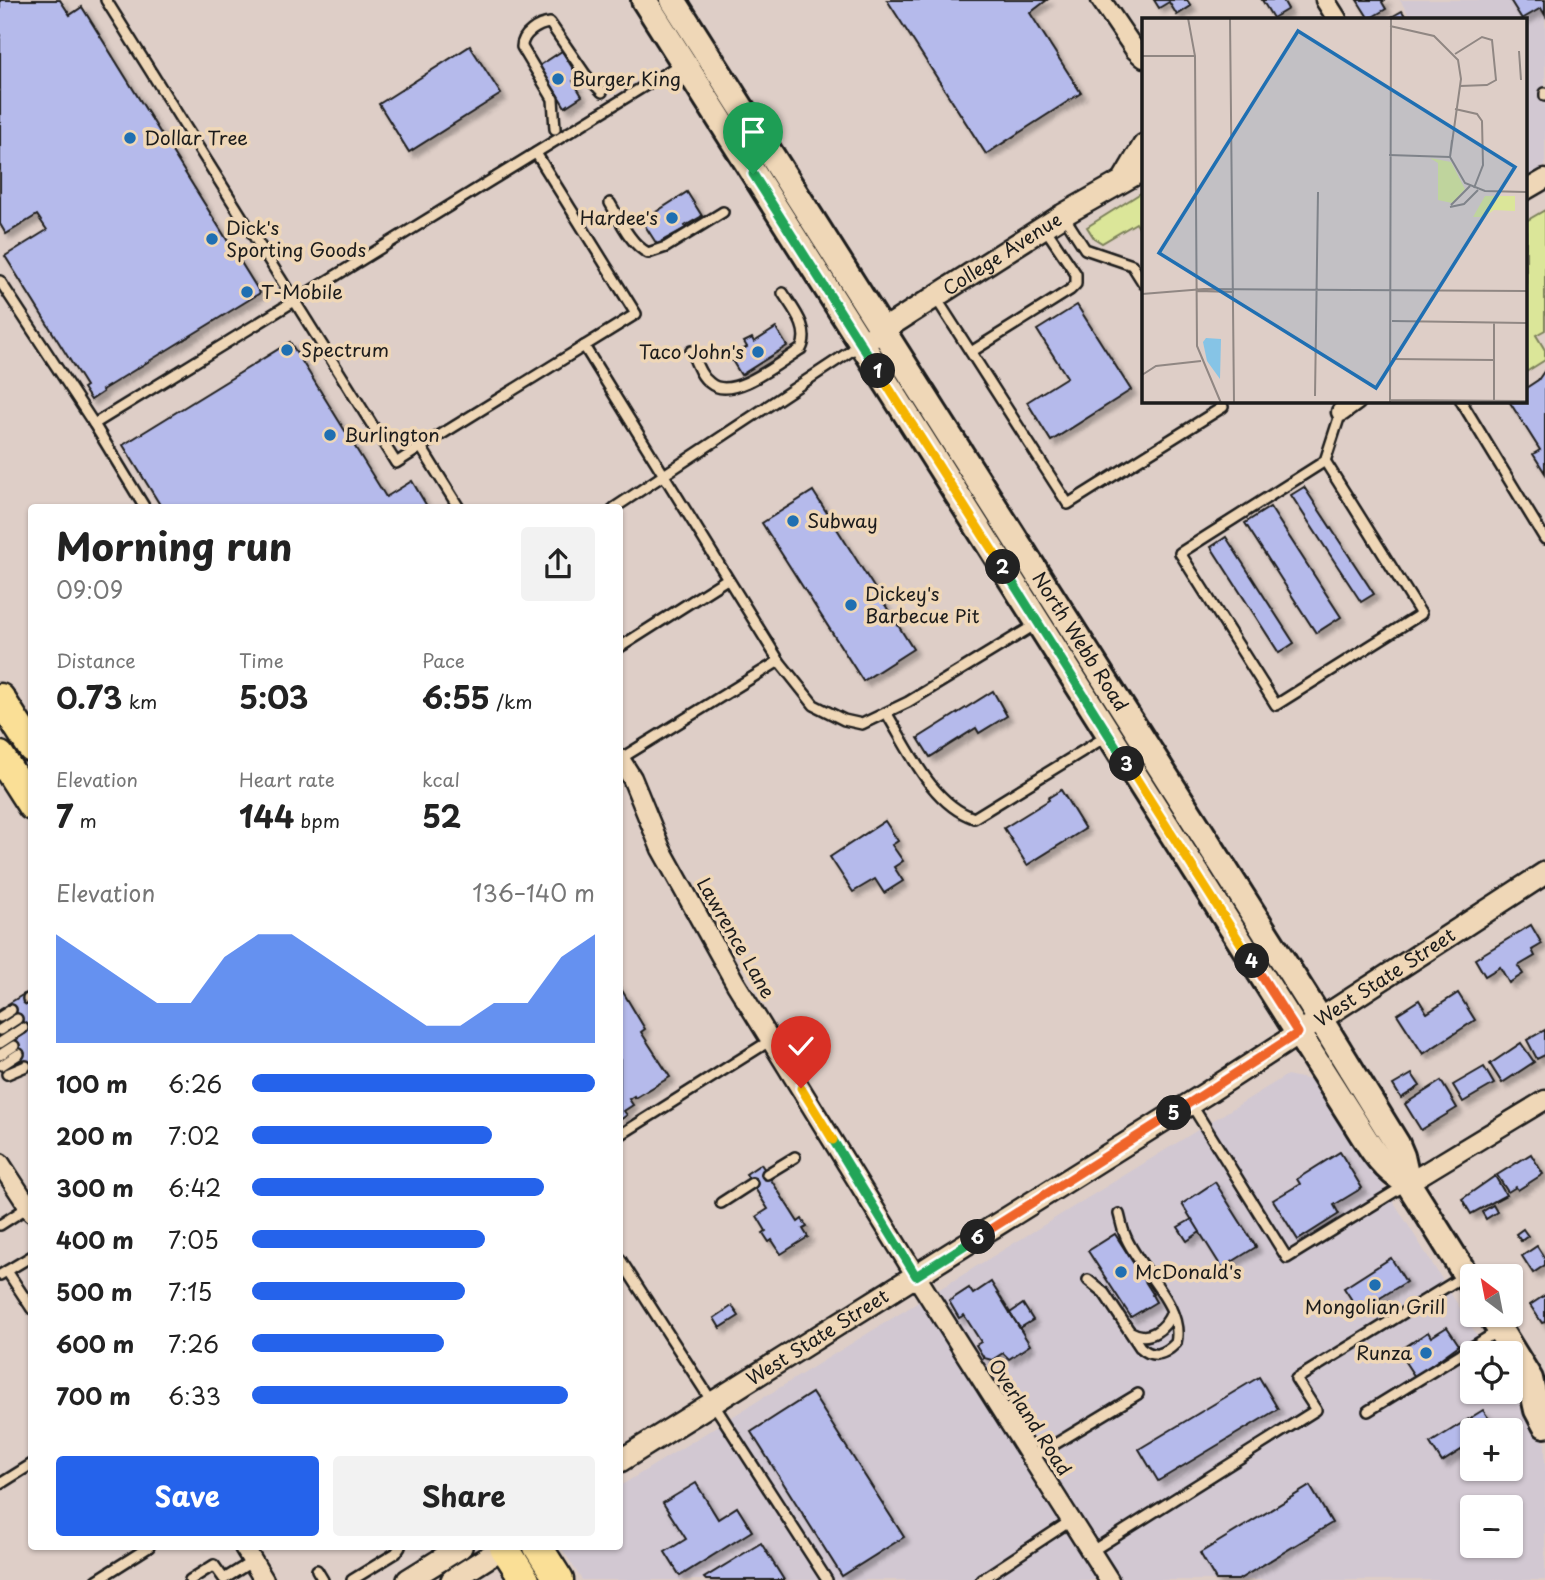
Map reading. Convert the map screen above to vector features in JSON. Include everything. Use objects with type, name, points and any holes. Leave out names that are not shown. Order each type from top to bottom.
[{"type":"highway","points":[[0,698],[28,742]]},
{"type":"highway","points":[[0,756],[28,800]]},
{"type":"highway","points":[[506,1550],[525,1580]]},
{"type":"highway","points":[[540,1550],[559,1580]]},
{"type":"main road","name":"North Webb Road","points":[[644,0],[1385,1168],[1408,1183]]},
{"type":"main road","name":"North Webb Road","points":[[673,0],[1320,1019],[1397,1144],[1408,1183],[1460,1266]]},
{"type":"main road","points":[[1499,1327],[1540,1378],[1537,1410],[1545,1425]]},
{"type":"street","points":[[1101,0],[1140,54]]},
{"type":"street","points":[[1325,0],[1336,18]]},
{"type":"street","points":[[1124,179],[1142,148]]},
{"type":"street","name":"College Avenue","points":[[861,344],[1063,215],[1142,170]]},
{"type":"street","points":[[1528,189],[1545,179]]},
{"type":"street","name":"Lawrence Lane","points":[[623,764],[661,849],[736,984],[916,1276]]},
{"type":"street","name":"West State Street","points":[[623,1459],[1190,1103],[1545,873]]},
{"type":"street","points":[[1408,1183],[1545,1100]]},
{"type":"street","points":[[0,1163],[28,1207]]},
{"type":"street","name":"Overland Road","points":[[916,1276],[1109,1580]]},
{"type":"street","points":[[408,1580],[456,1550]]},
{"type":"street","points":[[452,1580],[499,1550]]},
{"type":"street","points":[[248,1554],[264,1580]]},
{"type":"lane","points":[[106,0],[396,463],[636,314],[536,153]]},
{"type":"lane","points":[[555,130],[553,99],[522,47],[522,40],[526,35],[545,23],[550,23],[585,74],[603,92]]},
{"type":"lane","points":[[94,424],[704,49]]},
{"type":"lane","points":[[610,203],[635,243],[648,253],[666,247],[723,212]]},
{"type":"lane","points":[[1063,215],[1085,249],[1132,265],[1142,281]]},
{"type":"lane","points":[[971,352],[1076,284],[1076,274],[1045,227]]},
{"type":"lane","points":[[0,281],[94,424],[143,504]]},
{"type":"lane","points":[[691,351],[707,382],[716,388],[732,389],[801,349],[805,341],[803,328],[782,293]]},
{"type":"lane","points":[[935,297],[1068,503],[1223,407],[1220,402]]},
{"type":"lane","points":[[620,504],[861,344]]},
{"type":"lane","points":[[584,346],[779,661],[814,705],[844,720],[862,724],[887,714],[1060,610]]},
{"type":"lane","points":[[1462,402],[1545,539]]},
{"type":"lane","points":[[1325,461],[1421,614],[1276,705],[1180,553],[1325,461],[1342,406]]},
{"type":"lane","points":[[421,447],[456,504]]},
{"type":"lane","points":[[623,645],[727,579]]},
{"type":"lane","points":[[623,757],[779,661]]},
{"type":"lane","points":[[887,714],[937,793],[960,813],[974,818],[1109,735]]},
{"type":"lane","points":[[0,1017],[11,1010]]},
{"type":"lane","points":[[0,1030],[17,1019]]},
{"type":"lane","points":[[0,1043],[23,1028]]},
{"type":"lane","points":[[623,1133],[771,1040]]},
{"type":"lane","points":[[3,1065],[17,1050]]},
{"type":"lane","points":[[3,1065],[26,1066]]},
{"type":"lane","points":[[1190,1103],[1287,1258],[1408,1183]]},
{"type":"lane","points":[[767,1174],[794,1157]]},
{"type":"lane","points":[[720,1203],[752,1183]]},
{"type":"lane","points":[[0,1225],[28,1211]]},
{"type":"lane","points":[[1088,1280],[1104,1293],[1147,1354],[1160,1354],[1176,1343],[1177,1322],[1125,1237],[1119,1214]]},
{"type":"lane","points":[[28,1258],[3,1273],[28,1305]]},
{"type":"lane","points":[[623,1264],[827,1580]]},
{"type":"lane","points":[[1091,1551],[1316,1410],[1296,1379],[1460,1285]]},
{"type":"lane","points":[[1129,1331],[1139,1337],[1146,1337],[1165,1325],[1172,1312]]},
{"type":"lane","points":[[1368,1411],[1488,1327]]},
{"type":"lane","points":[[1032,1458],[1138,1394]]},
{"type":"lane","points":[[0,1484],[28,1466]]},
{"type":"lane","points":[[981,1580],[1072,1520]]},
{"type":"lane","points":[[97,1580],[144,1550]]},
{"type":"lane","points":[[352,1580],[398,1550]]},
{"type":"lane","points":[[190,1580],[214,1564],[224,1579],[248,1554]]},
{"type":"lane","points":[[317,1570],[323,1580]]},
{"type":"shaded area","points":[[1400,0],[1545,0],[1545,166],[1528,177],[1528,18],[1410,18]]},
{"type":"shaded area","points":[[1287,1075],[1319,1082],[1460,1308],[1460,1327],[1472,1327],[1481,1341],[1460,1341],[1460,1404],[1520,1404],[1545,1443],[1545,1580],[582,1580],[563,1550],[623,1550],[623,1484]]},
{"type":"green space","points":[[1142,192],[1142,233],[1136,223],[1102,243],[1094,238],[1087,227]]},
{"type":"green space","points":[[1545,210],[1545,330],[1536,335],[1545,350],[1545,360],[1528,371],[1528,220]]},
{"type":"building","points":[[0,0],[60,0],[70,15],[82,7],[260,293],[102,390],[103,392],[91,400],[83,388],[86,386],[5,256],[47,230],[37,215],[6,234],[0,224]]},
{"type":"building","points":[[887,0],[1047,0],[1030,13],[1081,93],[986,154]]},
{"type":"building","points":[[1154,0],[1187,0],[1191,6],[1177,15],[1169,2],[1159,8]]},
{"type":"building","points":[[1262,0],[1283,0],[1288,9],[1273,18]]},
{"type":"building","points":[[1357,0],[1385,0],[1382,2],[1386,9],[1368,18]]},
{"type":"building","points":[[1510,0],[1545,0],[1545,15],[1541,8],[1521,18]]},
{"type":"building","points":[[1402,11],[1406,18],[1390,18]]},
{"type":"building","points":[[470,46],[501,94],[409,152],[379,104]]},
{"type":"building","name":"Burger King","points":[[562,51],[578,77],[573,81],[582,96],[565,107],[550,83],[545,87],[540,78],[545,75],[539,66]]},
{"type":"building","name":"Hardee's","points":[[687,192],[702,216],[658,246],[642,221]]},
{"type":"building","points":[[1077,305],[1131,390],[1051,441],[1027,402],[1067,377],[1037,330]]},
{"type":"building","name":"Taco John's","points":[[776,328],[787,346],[741,375],[730,357],[747,347],[744,342],[752,338],[754,342]]},
{"type":"building","points":[[290,342],[386,497],[412,481],[426,504],[160,504],[123,445]]},
{"type":"building","points":[[1545,370],[1545,473],[1533,454],[1540,450],[1510,402],[1528,402],[1528,387],[1538,380]]},
{"type":"building","points":[[1304,487],[1374,594],[1361,602],[1291,495]]},
{"type":"building","points":[[813,491],[913,649],[863,681],[762,523]]},
{"type":"building","points":[[1270,507],[1341,617],[1316,633],[1245,523]]},
{"type":"building","points":[[1226,537],[1294,643],[1279,653],[1211,547]]},
{"type":"building","points":[[993,691],[1007,716],[979,733],[976,728],[930,757],[918,738]]},
{"type":"building","points":[[1061,790],[1085,829],[1027,865],[1004,828]]},
{"type":"building","points":[[885,821],[898,841],[892,845],[903,861],[894,867],[903,881],[884,893],[875,879],[853,892],[830,857]]},
{"type":"building","points":[[1531,925],[1542,944],[1532,950],[1535,956],[1518,966],[1523,974],[1509,983],[1500,967],[1485,976],[1475,959]]},
{"type":"building","points":[[623,992],[645,1029],[641,1032],[670,1077],[629,1099],[633,1105],[624,1111],[627,1115],[623,1118]]},
{"type":"building","points":[[1458,993],[1475,1020],[1423,1054],[1397,1014],[1419,1000],[1427,1013]]},
{"type":"building","points":[[24,994],[28,1000],[28,1068],[11,1042],[26,1033],[8,1004]]},
{"type":"building","points":[[1545,1030],[1545,1055],[1537,1059],[1527,1040]]},
{"type":"building","points":[[1521,1043],[1534,1062],[1502,1083],[1490,1064]]},
{"type":"building","points":[[1484,1067],[1494,1084],[1463,1102],[1453,1085]]},
{"type":"building","points":[[1412,1074],[1420,1086],[1401,1098],[1393,1085]]},
{"type":"building","points":[[1441,1081],[1457,1108],[1421,1130],[1405,1104]]},
{"type":"building","points":[[1340,1152],[1362,1188],[1334,1205],[1339,1214],[1298,1240],[1273,1200],[1300,1184],[1297,1179]]},
{"type":"building","points":[[1531,1154],[1543,1174],[1518,1190],[1516,1187],[1508,1192],[1497,1175]]},
{"type":"building","points":[[761,1164],[798,1222],[802,1219],[807,1227],[803,1229],[808,1237],[781,1254],[772,1240],[769,1242],[763,1233],[766,1231],[757,1216],[768,1209],[746,1174]]},
{"type":"building","points":[[1495,1176],[1506,1195],[1471,1214],[1462,1199]]},
{"type":"building","points":[[1215,1182],[1256,1247],[1222,1268],[1182,1204]]},
{"type":"building","points":[[1493,1205],[1497,1212],[1486,1219],[1482,1212]]},
{"type":"building","points":[[1192,1219],[1200,1232],[1187,1241],[1178,1227]]},
{"type":"building","points":[[1523,1229],[1528,1236],[1521,1241],[1516,1234]]},
{"type":"building","name":"McDonald's","points":[[1115,1234],[1156,1302],[1131,1317],[1088,1251]]},
{"type":"building","points":[[1537,1246],[1545,1259],[1545,1265],[1533,1273],[1522,1256]]},
{"type":"building","name":"Mongolian Grill","points":[[1391,1258],[1406,1282],[1359,1311],[1344,1288]]},
{"type":"building","points":[[991,1282],[1030,1345],[1009,1359],[1003,1353],[992,1360],[984,1358],[976,1345],[981,1342],[964,1315],[959,1318],[949,1301],[969,1288],[973,1294]]},
{"type":"building","points":[[1545,1295],[1545,1322],[1542,1323],[1530,1305]]},
{"type":"building","points":[[1023,1304],[1033,1320],[1020,1328],[1010,1313]]},
{"type":"building","points":[[732,1306],[739,1316],[720,1328],[714,1318]]},
{"type":"building","name":"Runza","points":[[1447,1327],[1459,1345],[1415,1377],[1405,1362],[1409,1360],[1402,1349],[1428,1332],[1431,1337]]},
{"type":"building","points":[[1259,1377],[1278,1409],[1158,1481],[1139,1449]]},
{"type":"building","points":[[812,1393],[904,1537],[842,1576],[751,1432]]},
{"type":"building","points":[[1483,1410],[1488,1418],[1470,1418]]},
{"type":"building","points":[[1460,1424],[1460,1451],[1442,1462],[1430,1443]]},
{"type":"building","points":[[696,1483],[718,1519],[737,1507],[752,1531],[680,1576],[665,1552],[686,1539],[663,1503]]},
{"type":"building","points":[[1310,1486],[1332,1523],[1238,1580],[1216,1580],[1200,1553]]},
{"type":"building","points":[[761,1543],[784,1580],[704,1578]]},
{"type":"place","name":"Burger King","points":[[558,79]]},
{"type":"place","name":"Dollar Tree","points":[[130,138]]},
{"type":"place","name":"Hardee's","points":[[672,218]]},
{"type":"place","name":"Dick's Sporting Goods","points":[[212,239]]},
{"type":"place","name":"T-Mobile","points":[[247,292]]},
{"type":"place","name":"Spectrum","points":[[287,350]]},
{"type":"place","name":"Taco John's","points":[[758,352]]},
{"type":"place","name":"Burlington","points":[[330,435]]},
{"type":"place","name":"Subway","points":[[793,521]]},
{"type":"place","name":"Dickey's Barbecue Pit","points":[[851,605]]},
{"type":"place","name":"McDonald's","points":[[1121,1272]]},
{"type":"place","name":"Mongolian Grill","points":[[1375,1285]]},
{"type":"place","name":"Runza","points":[[1426,1353]]},
{"type":"route","points":[[753,174],[1298,1033],[916,1276],[801,1088]]}]
